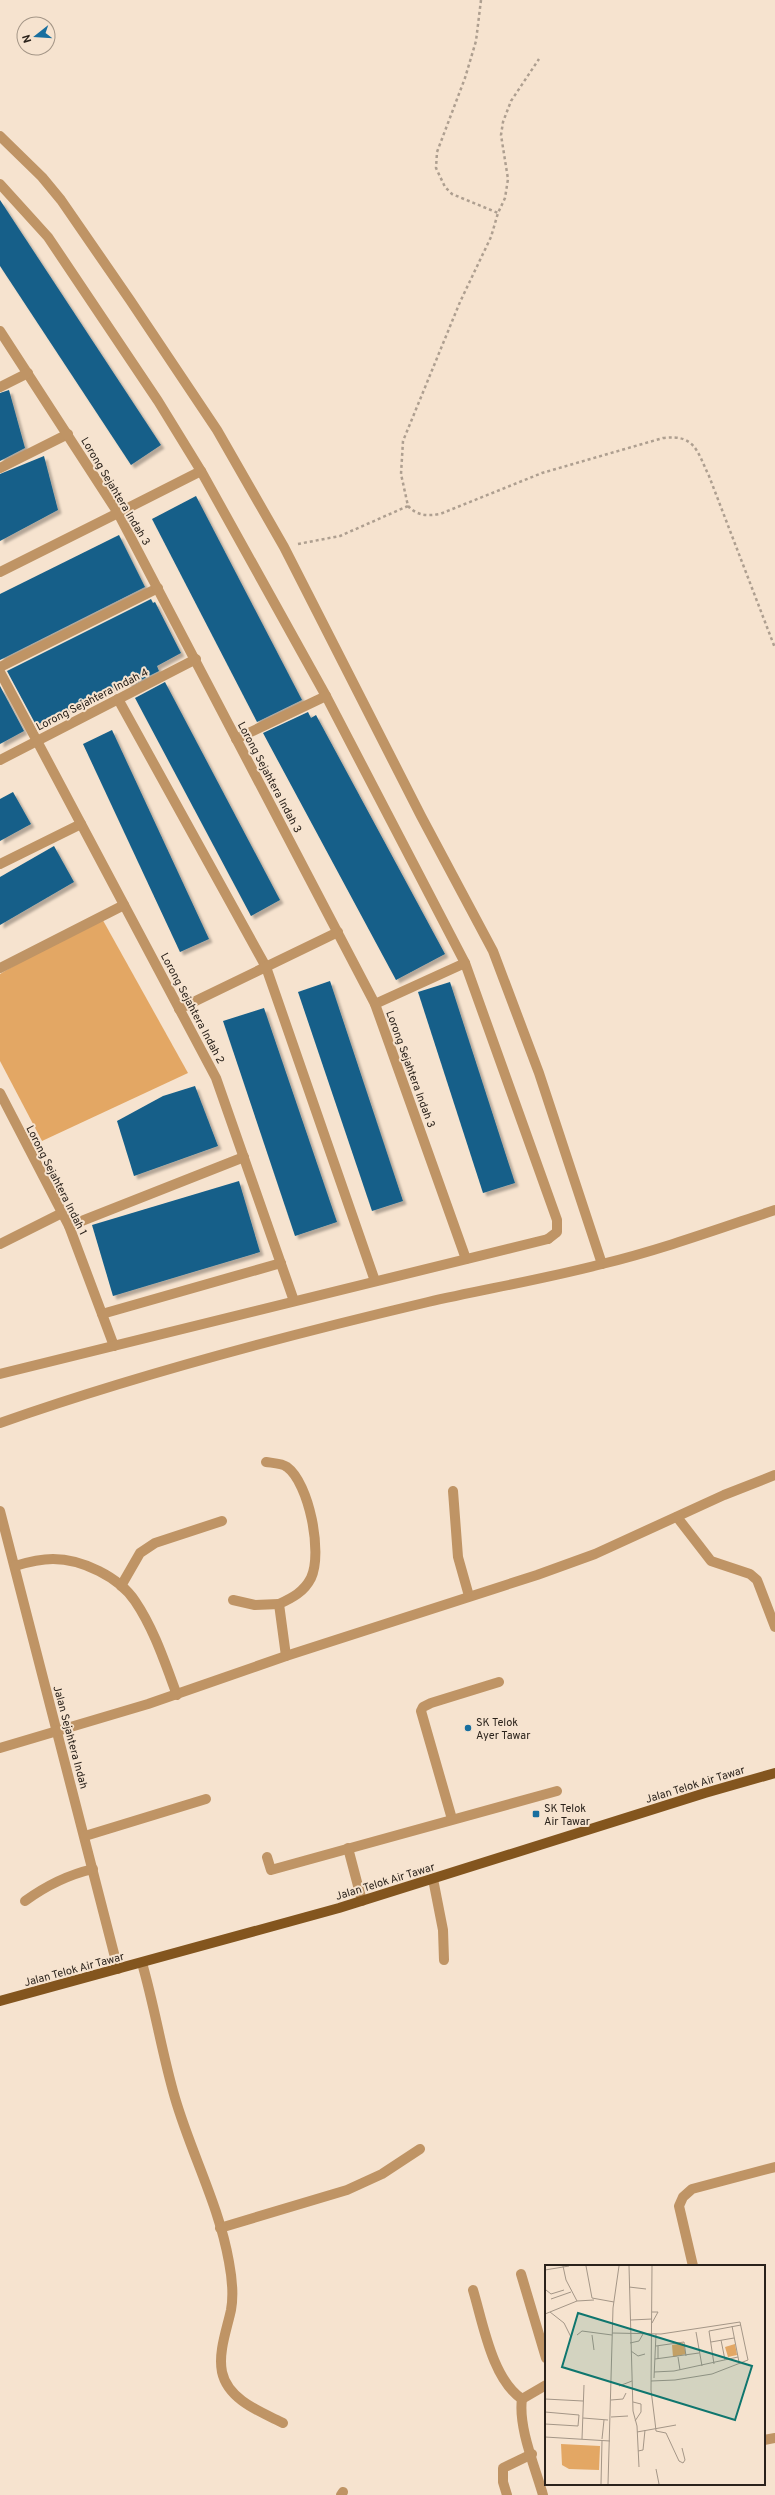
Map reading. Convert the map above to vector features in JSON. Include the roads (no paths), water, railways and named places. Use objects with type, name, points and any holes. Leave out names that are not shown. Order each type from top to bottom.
[{"type":"main road","name":"Jalan Telok Air Tawar","points":[[0,2001],[362,1901],[704,1793],[775,1774]]},
{"type":"street","points":[[0,136],[42,178],[61,200],[217,430],[284,547],[421,816],[493,951],[539,1073],[602,1264]]},
{"type":"street","points":[[0,184],[48,236],[158,401],[201,471],[326,696],[465,963],[557,1220],[557,1232],[548,1239],[0,1374]]},
{"type":"street","name":"Lorong Sejahtera Indah 3","points":[[0,331],[118,513],[196,659],[236,739],[375,1004],[466,1259]]},
{"type":"street","points":[[0,387],[28,373]]},
{"type":"street","points":[[0,468],[68,434]]},
{"type":"street","points":[[0,572],[201,471]]},
{"type":"street","points":[[0,667],[158,588]]},
{"type":"street","name":"Lorong Sejahtera Indah 4","points":[[0,760],[196,659]]},
{"type":"street","name":"Lorong Sejahtera Indah 2","points":[[0,672],[216,1078],[294,1301]]},
{"type":"street","points":[[236,739],[326,696]]},
{"type":"street","points":[[118,699],[266,967],[375,1281]]},
{"type":"street","points":[[0,864],[81,824]]},
{"type":"street","points":[[0,968],[124,905]]},
{"type":"street","points":[[179,1009],[338,932]]},
{"type":"street","points":[[375,1004],[465,963]]},
{"type":"street","name":"Lorong Sejahtera Indah 1","points":[[0,1093],[69,1226],[114,1346]]},
{"type":"street","points":[[69,1226],[244,1157]]},
{"type":"street","points":[[0,1422],[48,1406],[242,1348],[427,1302],[602,1264],[710,1232],[775,1210]]},
{"type":"street","points":[[0,1244],[62,1213]]},
{"type":"street","points":[[102,1314],[281,1263]]},
{"type":"street","points":[[233,1600],[256,1605],[279,1604],[297,1597],[311,1578],[317,1547],[310,1512],[297,1480],[286,1466],[266,1462]]},
{"type":"street","points":[[0,1748],[177,1695],[286,1656],[595,1554],[724,1495],[775,1475]]},
{"type":"street","points":[[452,1491],[458,1558],[469,1596]]},
{"type":"street","name":"Jalan Sejahtera Indah","points":[[0,1511],[85,1836],[118,1969]]},
{"type":"street","points":[[677,1517],[711,1561],[750,1574],[756,1580],[775,1627]]},
{"type":"street","points":[[121,1586],[140,1553],[155,1543],[222,1521]]},
{"type":"street","points":[[15,1566],[34,1560],[55,1559],[82,1564],[104,1574],[121,1586],[134,1599],[150,1625],[177,1695]]},
{"type":"street","points":[[279,1604],[286,1656]]},
{"type":"street","points":[[452,1819],[421,1711],[423,1707],[431,1703],[499,1682]]},
{"type":"street","points":[[267,1857],[271,1870],[557,1791]]},
{"type":"street","points":[[85,1836],[206,1799]]},
{"type":"street","points":[[348,1848],[362,1901]]},
{"type":"street","points":[[25,1901],[50,1884],[73,1873],[93,1869]]},
{"type":"street","points":[[433,1879],[443,1930],[444,1960]]},
{"type":"street","points":[[142,1963],[175,2098],[220,2228],[233,2288],[231,2309],[226,2328],[222,2372],[231,2389],[250,2406],[283,2423]]},
{"type":"street","points":[[220,2228],[347,2190],[382,2174],[420,2149]]},
{"type":"street","points":[[693,2265],[678,2206],[683,2197],[692,2189],[775,2167]]},
{"type":"street","points":[[522,2274],[545,2354]]},
{"type":"street","points":[[473,2290],[499,2373],[514,2394],[522,2399]]},
{"type":"street","points":[[522,2399],[545,2386]]},
{"type":"street","points":[[522,2399],[522,2422],[544,2495]]},
{"type":"street","points":[[765,2440],[775,2438]]},
{"type":"street","points":[[507,2495],[503,2468],[532,2454]]},
{"type":"place","name":"SK Telok Ayer Tawar","points":[[468,1728]]},
{"type":"place","name":"SK Telok Air Tawar","points":[[536,1814]]}]
